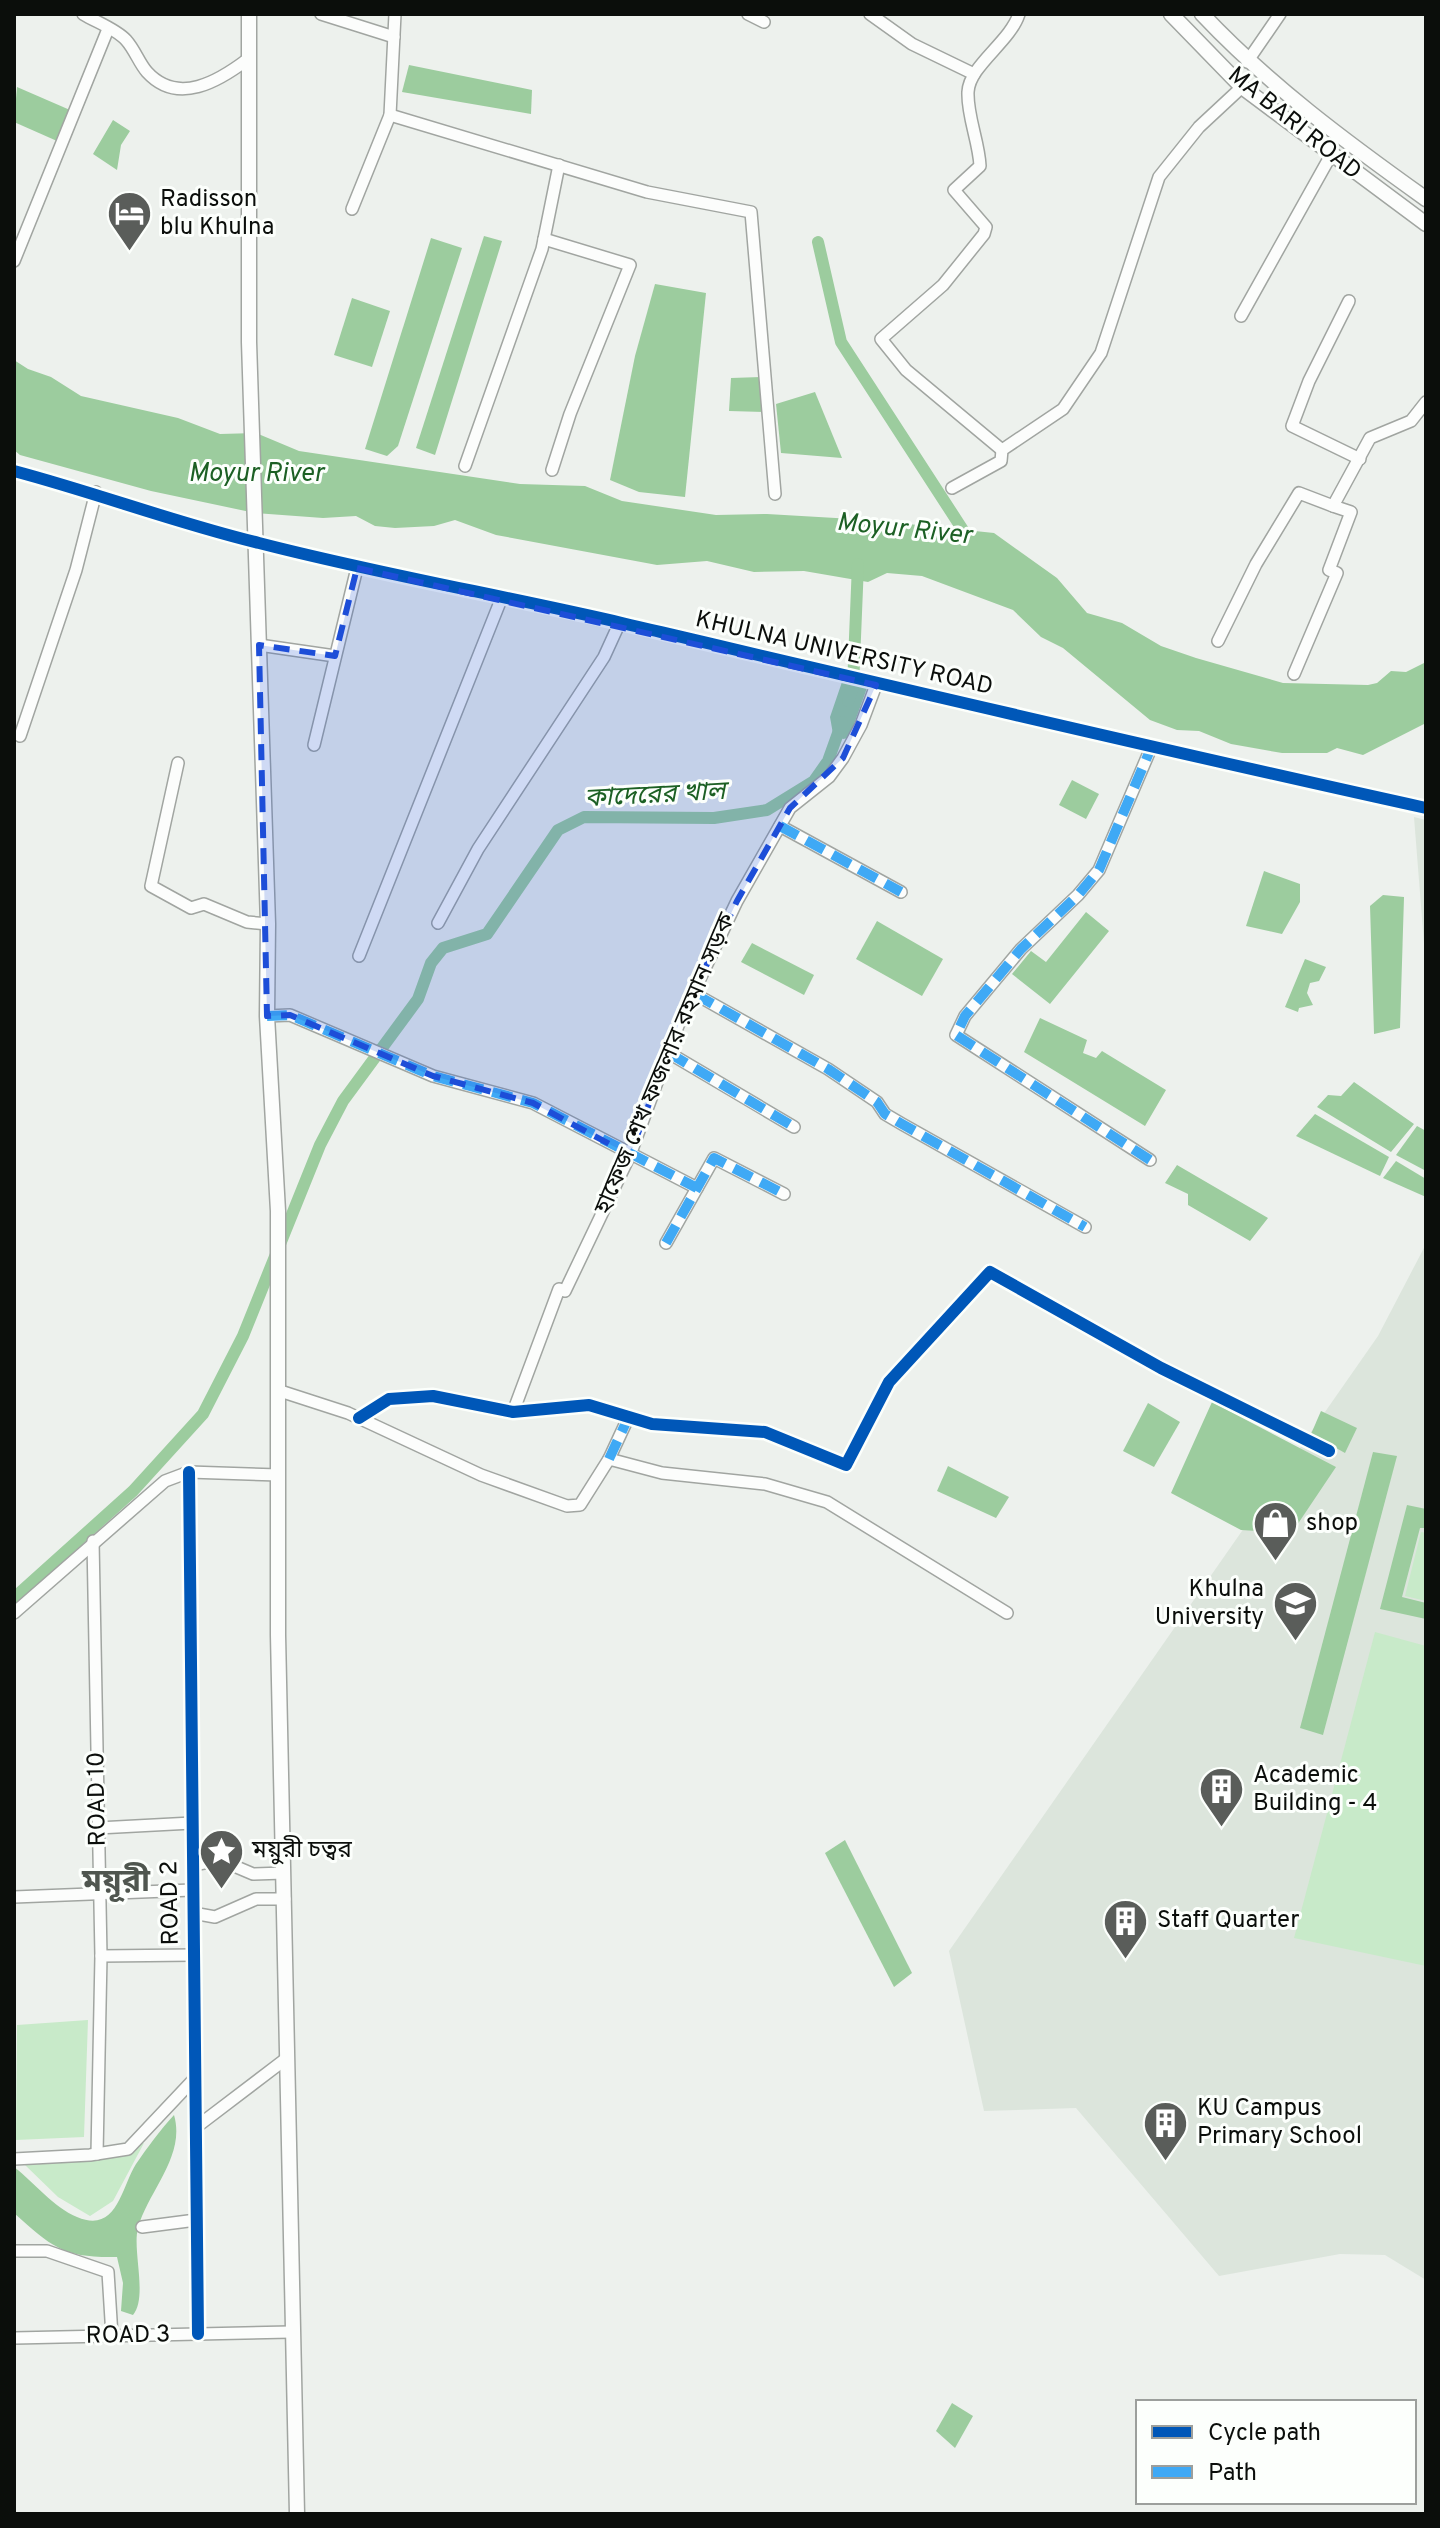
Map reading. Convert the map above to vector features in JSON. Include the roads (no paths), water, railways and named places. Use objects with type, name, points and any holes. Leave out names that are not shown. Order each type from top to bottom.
[{"type":"main road","points":[[249,14],[249,342],[258,543],[268,924],[267,1016],[278,1211],[277,1390],[284,1873],[297,2514]]},
{"type":"main road","name":"MA BARI ROAD","points":[[1171,14],[1242,87],[1426,224]]},
{"type":"main road","name":"MA BARI ROAD","points":[[1202,14],[1247,62],[1345,141],[1426,199]]},
{"type":"street","points":[[83,14],[125,39],[146,71],[161,84],[176,89],[208,84],[248,59]]},
{"type":"street","points":[[321,14],[394,37]]},
{"type":"street","points":[[352,209],[390,115],[395,14]]},
{"type":"street","points":[[748,14],[764,22]]},
{"type":"street","points":[[870,14],[912,44],[974,74]]},
{"type":"street","points":[[1002,450],[906,370],[881,339],[943,285],[984,234],[986,227],[954,190],[980,166],[968,92],[974,74],[1005,41],[1019,14]]},
{"type":"street","points":[[1247,62],[1280,14]]},
{"type":"street","points":[[14,261],[108,29]]},
{"type":"street","points":[[1002,450],[1063,409],[1101,353],[1159,177],[1199,127],[1242,87]]},
{"type":"street","points":[[390,115],[647,192],[751,212],[775,494]]},
{"type":"street","points":[[1241,316],[1331,155]]},
{"type":"street","points":[[465,466],[544,239],[559,165]]},
{"type":"street","points":[[544,239],[630,265],[570,414],[552,470]]},
{"type":"street","points":[[1349,301],[1309,381],[1292,426],[1360,459]]},
{"type":"street","points":[[1333,506],[1370,438],[1411,421],[1426,402]]},
{"type":"street","points":[[952,488],[1001,461],[1002,450]]},
{"type":"street","name":"KHULNA UNIVERSITY ROAD","points":[[14,471],[96,492],[180,523],[357,568],[620,622],[876,685],[1423,808]]},
{"type":"street","points":[[20,736],[76,570],[96,492]]},
{"type":"street","points":[[1218,641],[1256,564],[1299,493],[1351,512],[1329,570],[1337,573],[1294,674]]},
{"type":"street","points":[[314,745],[357,568]]},
{"type":"street","points":[[359,956],[502,597]]},
{"type":"street","points":[[438,923],[478,849],[604,657],[620,622]]},
{"type":"street","points":[[259,645],[335,656]]},
{"type":"street","name":"হাফেজ শেখ ফজলার রহমান সড়ক","points":[[513,1412],[559,1289],[565,1291],[630,1155],[679,1023],[737,901],[790,808],[810,788],[829,777],[843,758],[861,725],[876,685]]},
{"type":"street","points":[[1150,1160],[956,1035],[965,1016],[1021,949],[1099,870],[1151,748]]},
{"type":"street","points":[[178,763],[151,886],[191,908],[204,904],[247,922],[268,924]]},
{"type":"street","points":[[780,826],[901,892]]},
{"type":"street","points":[[695,994],[828,1069],[877,1102],[893,1119],[1085,1227]]},
{"type":"street","points":[[267,1016],[290,1015],[392,1061],[439,1078],[476,1085],[498,1095],[533,1103],[697,1188]]},
{"type":"street","points":[[669,1053],[794,1127]]},
{"type":"street","points":[[666,1243],[714,1158],[784,1194]]},
{"type":"street","points":[[359,1418],[389,1399],[433,1396],[513,1412],[589,1405],[652,1424],[765,1432],[846,1465],[889,1382],[990,1272],[1161,1368],[1329,1451]]},
{"type":"street","points":[[277,1390],[359,1418],[481,1475],[567,1506],[580,1505],[609,1459],[629,1416]]},
{"type":"street","points":[[609,1459],[662,1473],[765,1484],[827,1502],[1007,1613]]},
{"type":"street","points":[[14,1613],[165,1481],[189,1472],[279,1475]]},
{"type":"street","name":"ROAD 2","points":[[189,1472],[198,2334]]},
{"type":"street","name":"ROAD 10","points":[[93,1541],[101,1956],[97,2154]]},
{"type":"street","points":[[98,1828],[192,1823]]},
{"type":"street","points":[[193,1865],[220,1860],[253,1874],[284,1873]]},
{"type":"street","points":[[14,1897],[192,1890]]},
{"type":"street","points":[[193,1913],[215,1917],[256,1899],[285,1899]]},
{"type":"street","points":[[101,1956],[194,1955]]},
{"type":"street","points":[[195,2128],[287,2058]]},
{"type":"street","points":[[14,2159],[128,2149],[195,2078]]},
{"type":"street","points":[[142,2227],[196,2220]]},
{"type":"street","points":[[14,2251],[47,2251],[108,2272],[112,2336]]},
{"type":"street","name":"ROAD 3","points":[[14,2338],[291,2332]]},
{"type":"water","points":[[409,65],[532,90],[531,114],[402,92]]},
{"type":"water","points":[[17,87],[70,110],[57,141],[14,122]]},
{"type":"water","points":[[113,120],[130,131],[121,145],[117,170],[93,154]]},
{"type":"water","points":[[484,236],[502,241],[435,455],[416,448]]},
{"type":"water","points":[[431,238],[462,248],[398,446],[387,456],[365,449]]},
{"type":"water","points":[[655,284],[706,293],[685,497],[639,492],[610,480],[635,356]]},
{"type":"water","points":[[352,298],[390,311],[372,367],[334,355]]},
{"type":"water","name":"Moyur River","points":[[14,360],[51,377],[81,396],[178,418],[220,434],[256,433],[299,451],[520,484],[585,486],[622,501],[716,515],[767,514],[870,520],[994,533],[1057,578],[1087,613],[1122,623],[1161,646],[1196,658],[1283,683],[1368,685],[1377,683],[1391,671],[1406,672],[1426,662],[1426,723],[1363,755],[1337,748],[1327,753],[1282,753],[1231,744],[1199,731],[1177,730],[1150,720],[1063,648],[1041,637],[1013,610],[922,576],[887,573],[868,582],[804,571],[754,572],[707,561],[657,565],[496,535],[455,520],[434,526],[395,528],[375,526],[356,516],[323,518],[255,513],[151,491],[20,455],[14,450]]},
{"type":"water","points":[[761,377],[764,412],[729,411],[731,378]]},
{"type":"water","points":[[815,392],[842,458],[781,453],[776,404]]},
{"type":"water","points":[[843,679],[848,679],[853,685],[860,681],[867,688],[849,738],[843,739],[833,734],[830,717]]},
{"type":"water","points":[[1072,780],[1099,794],[1086,819],[1059,805]]},
{"type":"water","points":[[1264,871],[1300,884],[1300,902],[1282,934],[1246,926]]},
{"type":"water","points":[[1383,895],[1404,897],[1400,1028],[1374,1034],[1370,906]]},
{"type":"water","points":[[1086,912],[1109,931],[1050,1004],[1012,974],[1031,951],[1046,962]]},
{"type":"water","points":[[877,921],[943,959],[922,996],[856,959]]},
{"type":"water","points":[[752,943],[814,975],[804,995],[741,962]]},
{"type":"water","points":[[1305,959],[1326,967],[1319,981],[1310,983],[1307,993],[1313,1005],[1299,1008],[1298,1012],[1285,1007]]},
{"type":"water","points":[[1040,1018],[1087,1040],[1083,1053],[1096,1058],[1102,1051],[1166,1090],[1145,1126],[1024,1052]]},
{"type":"water","points":[[1354,1082],[1414,1124],[1391,1152],[1317,1107],[1328,1095],[1341,1096]]},
{"type":"water","points":[[1315,1114],[1389,1157],[1380,1176],[1296,1136]]},
{"type":"water","points":[[1417,1126],[1426,1131],[1426,1171],[1396,1155]]},
{"type":"water","points":[[1396,1161],[1426,1179],[1426,1197],[1383,1178]]},
{"type":"water","points":[[1177,1165],[1268,1218],[1250,1241],[1188,1205],[1188,1194],[1165,1183]]},
{"type":"water","points":[[1212,1402],[1336,1467],[1285,1543],[1273,1539],[1280,1524],[1265,1518],[1257,1531],[1241,1530],[1171,1493]]},
{"type":"water","points":[[1148,1403],[1180,1422],[1154,1467],[1123,1451]]},
{"type":"water","points":[[1321,1411],[1357,1428],[1345,1453],[1311,1434]]},
{"type":"water","points":[[1373,1452],[1397,1456],[1323,1735],[1300,1728]]},
{"type":"water","points":[[948,1466],[1009,1497],[996,1518],[937,1491]]},
{"type":"water","points":[[1407,1505],[1426,1509],[1426,1528],[1420,1528],[1402,1597],[1426,1603],[1426,1619],[1380,1609]]},
{"type":"water","points":[[845,1840],[912,1973],[894,1987],[825,1853]]},
{"type":"water","points":[[174,2115],[175,2145],[171,2159],[138,2228],[140,2285],[133,2315],[121,2311],[123,2283],[117,2257],[71,2253],[50,2243],[14,2213],[14,2167],[68,2213],[90,2221],[101,2219],[116,2206],[136,2164]]},
{"type":"water","points":[[952,2403],[973,2416],[955,2448],[936,2431]]},
{"type":"waterway","points":[[818,242],[841,342],[972,544]]},
{"type":"waterway","name":"কাদেরের খাল","points":[[848,701],[853,686],[858,564]]},
{"type":"waterway","name":"কাদেরের খাল","points":[[14,1598],[133,1491],[203,1414],[243,1336],[320,1145],[343,1101],[418,999],[431,963],[443,948],[487,934],[558,830],[584,817],[714,818],[767,810],[814,781],[828,761],[842,722]]},
{"type":"place","name":"Radisson blu Khulna","points":[[129,253]]},
{"type":"place","name":"shop","points":[[1275,1563]]},
{"type":"place","name":"Khulna University","points":[[1295,1643]]},
{"type":"place","name":"Academic Building - 4","points":[[1222,1829]]},
{"type":"place","name":"ময়ুরী চত্বর","points":[[221,1890]]},
{"type":"place","name":"Staff Quarter","points":[[1126,1960]]},
{"type":"place","name":"KU Campus Primary School","points":[[1166,2162]]},
{"type":"district","name":"ময়ূরী","points":[[116,1883]]}]
